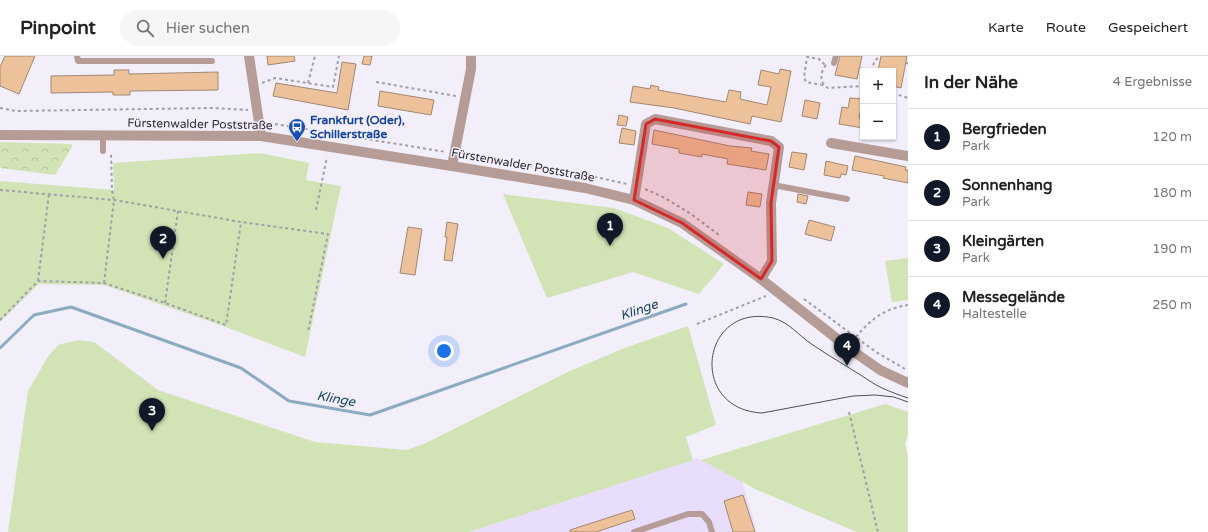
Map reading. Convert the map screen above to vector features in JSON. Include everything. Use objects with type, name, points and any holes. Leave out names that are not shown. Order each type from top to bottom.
[{"type":"street","points":[[249,56],[261,136]]},
{"type":"street","points":[[452,166],[471,69],[471,56]]},
{"type":"street","points":[[634,200],[646,124],[655,119],[771,141],[779,147],[771,203],[772,261],[761,279]]},
{"type":"street","name":"Fürstenwalder Poststraße","points":[[0,135],[103,144],[261,136],[585,188],[634,200],[682,223],[761,279],[850,349],[880,370],[908,383]]},
{"type":"street","points":[[831,143],[908,156]]},
{"type":"lane","points":[[77,56],[78,61],[212,61]]},
{"type":"lane","points":[[834,63],[836,56]]},
{"type":"lane","points":[[773,185],[847,199]]},
{"type":"lane","points":[[634,532],[688,514],[702,514],[708,522],[712,532]]},
{"type":"path","points":[[308,83],[315,56]]},
{"type":"path","points":[[253,87],[275,78],[333,87],[339,56]]},
{"type":"path","points":[[872,68],[878,56]]},
{"type":"path","points":[[825,65],[819,59],[807,57],[804,77],[806,82],[824,85],[828,88],[860,86]]},
{"type":"path","points":[[876,61],[880,60]]},
{"type":"path","points":[[825,65],[834,63]]},
{"type":"path","points":[[824,85],[821,80],[821,73],[825,65]]},
{"type":"path","points":[[376,82],[465,98]]},
{"type":"path","points":[[896,94],[908,98]]},
{"type":"path","points":[[0,108],[16,110],[212,108],[257,111]]},
{"type":"path","points":[[259,123],[586,175],[636,186],[665,198],[691,214],[722,238]]},
{"type":"path","points":[[103,144],[111,154],[112,190],[114,200],[104,283]]},
{"type":"path","points":[[316,210],[326,161]]},
{"type":"path","points":[[0,190],[114,200],[241,222],[328,234],[308,332]]},
{"type":"path","points":[[0,320],[38,281],[49,194]]},
{"type":"path","points":[[165,302],[178,211]]},
{"type":"path","points":[[38,281],[104,283],[165,302],[226,325],[241,222]]},
{"type":"path","points":[[697,324],[777,291]]},
{"type":"path","points":[[802,297],[876,352],[908,371]]},
{"type":"path","points":[[850,349],[856,337],[869,322],[893,307],[908,305]]},
{"type":"path","points":[[849,412],[878,532]]},
{"type":"highlighted area","points":[[655,119],[771,141],[779,147],[771,203],[772,261],[761,279],[682,223],[634,200],[646,124]]},
{"type":"shaded area","points":[[697,458],[742,481],[757,532],[469,532]]},
{"type":"green space","points":[[0,142],[72,144],[71,149],[55,175],[0,168]]},
{"type":"green space","points":[[260,153],[309,163],[306,180],[341,186],[305,357],[226,327],[104,285],[39,284],[0,322],[0,181],[114,190],[113,163]]},
{"type":"green space","points":[[503,194],[614,208],[668,228],[724,264],[699,294],[633,272],[547,298]]},
{"type":"green space","points":[[908,258],[908,300],[892,302],[885,261]]},
{"type":"green space","points":[[688,326],[716,425],[686,437],[693,460],[469,532],[8,532],[28,391],[47,358],[58,345],[78,340],[94,342],[158,390],[315,442],[406,450],[424,444],[570,371],[627,347]]},
{"type":"green space","points":[[885,404],[908,412],[908,435],[905,443],[908,457],[908,532],[857,532],[757,490],[701,460]]},
{"type":"building","points":[[5,56],[35,56],[19,94],[0,86],[0,67]]},
{"type":"building","points":[[267,56],[294,56],[295,61],[268,65]]},
{"type":"building","points":[[364,56],[372,56],[370,65],[362,64]]},
{"type":"building","points":[[840,56],[862,56],[857,79],[835,75]]},
{"type":"building","points":[[881,56],[907,56],[901,88],[896,87],[896,68],[879,68]]},
{"type":"building","points":[[342,62],[356,64],[348,110],[273,96],[276,83],[337,93]]},
{"type":"building","points":[[780,69],[791,71],[781,122],[752,116],[750,124],[674,108],[630,102],[633,86],[650,89],[651,85],[659,87],[658,90],[726,102],[729,90],[741,92],[740,99],[767,105],[771,87],[758,85],[761,70],[779,74]]},
{"type":"building","points":[[114,70],[129,70],[129,74],[218,72],[218,90],[130,91],[130,95],[113,95],[113,92],[51,93],[51,76],[114,75]]},
{"type":"building","points":[[380,91],[434,100],[431,115],[378,106]]},
{"type":"building","points":[[850,98],[860,99],[860,128],[839,124],[842,107],[848,108]]},
{"type":"building","points":[[805,100],[820,103],[817,119],[802,116]]},
{"type":"building","points":[[619,115],[628,117],[626,126],[617,125]]},
{"type":"building","points":[[622,128],[636,131],[634,145],[619,143]]},
{"type":"building","points":[[654,130],[730,146],[752,148],[751,151],[769,154],[766,170],[727,164],[728,159],[702,154],[702,157],[679,153],[679,149],[652,144]]},
{"type":"building","points":[[792,152],[807,154],[804,170],[789,167]]},
{"type":"building","points":[[855,156],[906,167],[905,170],[908,170],[908,183],[883,178],[884,176],[852,170]]},
{"type":"building","points":[[826,161],[848,166],[846,175],[841,174],[840,178],[824,175]]},
{"type":"building","points":[[748,192],[762,194],[760,207],[746,205]]},
{"type":"building","points":[[798,194],[808,196],[806,204],[797,202]]},
{"type":"building","points":[[809,220],[835,227],[831,241],[805,234]]},
{"type":"building","points":[[447,222],[458,224],[452,261],[444,260]]},
{"type":"building","points":[[408,227],[422,229],[415,275],[400,273]]},
{"type":"building","points":[[743,495],[755,532],[733,532],[724,501]]},
{"type":"building","points":[[632,510],[635,519],[596,532],[570,532],[570,530]]},
{"type":"waterway","name":"Klinge","points":[[0,348],[34,315],[71,307],[241,368],[289,401],[370,415],[686,304]]},
{"type":"tram line","points":[[908,398],[875,384],[813,345],[789,326],[773,318],[749,317],[730,326],[718,340],[712,358],[714,377],[722,394],[738,407],[762,413],[853,396],[875,395],[894,397],[908,402]]},
{"type":"place","name":"Frankfurt (Oder), Schillerstraße","points":[[297,142]]},
{"type":"place","name":"Bergfrieden","points":[[610,246]]},
{"type":"place","name":"Sonnenhang","points":[[163,259]]},
{"type":"place","name":"Messegelände","points":[[847,366]]},
{"type":"place","name":"Kleingärten","points":[[152,431]]}]
